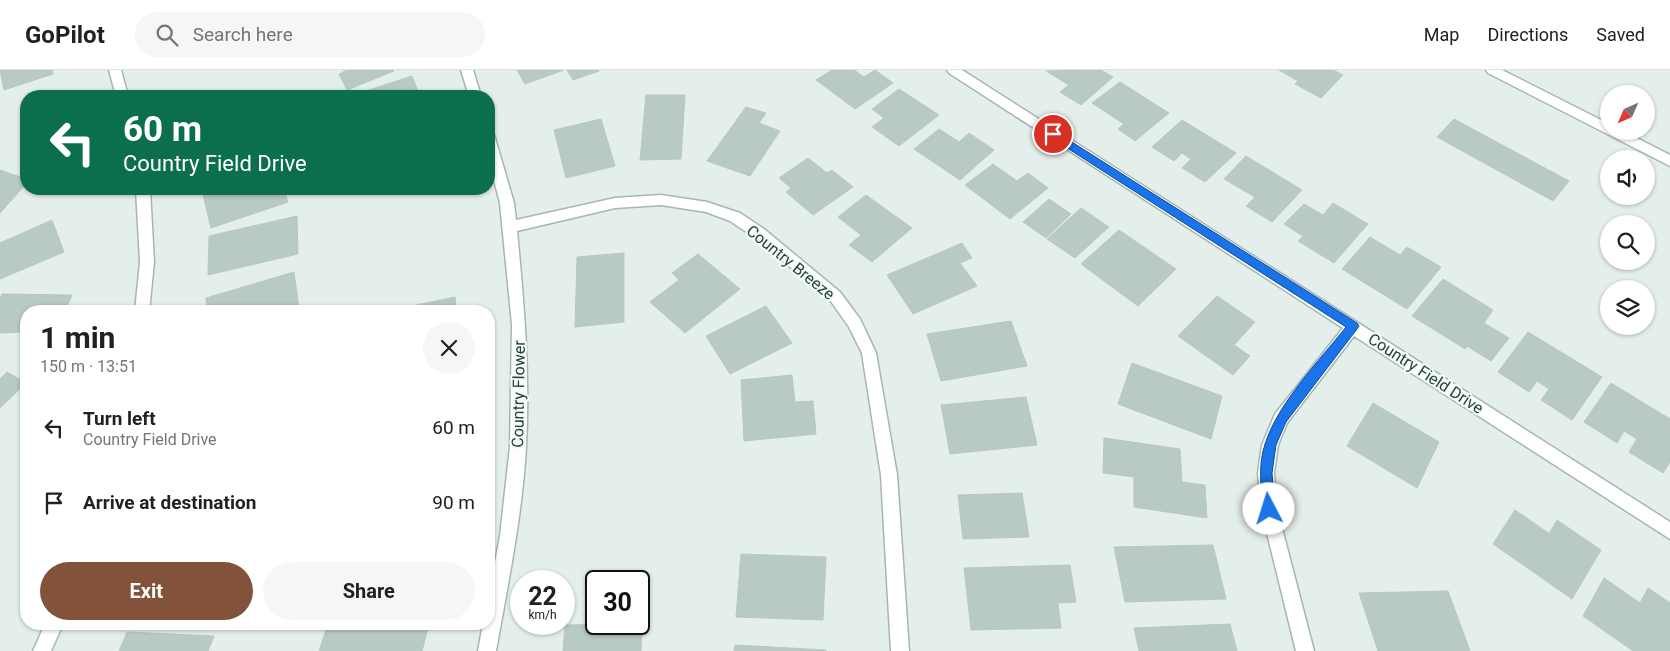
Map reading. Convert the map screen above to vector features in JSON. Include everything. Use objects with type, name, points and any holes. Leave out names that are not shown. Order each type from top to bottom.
[{"type":"street","points":[[115,70],[120,90]]},
{"type":"street","points":[[467,70],[473,90]]},
{"type":"street","name":"Country Field Drive","points":[[953,70],[1670,532]]},
{"type":"street","points":[[1492,70],[1600,125]]},
{"type":"street","points":[[1629,140],[1670,161]]},
{"type":"street","name":"Country Flower","points":[[495,161],[510,227],[519,325],[518,447],[508,536],[495,607]]},
{"type":"street","points":[[143,195],[147,262],[143,305]]},
{"type":"street","name":"Country Breeze","points":[[510,227],[615,203],[661,200],[707,207],[735,218],[759,233],[835,296],[855,323],[869,353],[889,475],[900,651]]},
{"type":"street","points":[[1305,651],[1269,509],[1266,473],[1270,445],[1281,418],[1353,326]]},
{"type":"street","points":[[42,651],[51,630]]},
{"type":"street","name":"Country Flower","points":[[487,651],[491,630]]},
{"type":"building","points":[[0,70],[52,70],[53,74],[4,90]]},
{"type":"building","points":[[347,70],[394,71],[347,90],[339,74]]},
{"type":"building","points":[[517,70],[564,70],[525,84]]},
{"type":"building","points":[[567,70],[598,70],[599,71],[573,80]]},
{"type":"building","points":[[832,70],[854,70],[864,77],[875,70],[893,83],[855,109],[816,80]]},
{"type":"building","points":[[1101,70],[1113,77],[1081,105],[1060,92],[1069,85],[1046,71]]},
{"type":"building","points":[[1279,70],[1333,70],[1343,75],[1321,98],[1295,84],[1298,81]]},
{"type":"building","points":[[412,76],[418,90],[369,90]]},
{"type":"building","points":[[1120,82],[1169,113],[1135,141],[1118,129],[1124,124],[1092,103]]},
{"type":"building","points":[[899,89],[939,115],[899,146],[872,127],[884,118],[872,109]]},
{"type":"building","points":[[646,95],[685,95],[681,159],[640,160]]},
{"type":"building","points":[[746,107],[766,113],[759,123],[780,131],[750,176],[707,161]]},
{"type":"building","points":[[601,119],[615,166],[566,178],[554,130]]},
{"type":"building","points":[[1454,119],[1569,181],[1553,201],[1437,137]]},
{"type":"building","points":[[1182,120],[1236,153],[1205,182],[1182,168],[1191,159],[1182,153],[1174,161],[1152,147]]},
{"type":"building","points":[[939,129],[959,142],[969,133],[994,150],[960,180],[914,149]]},
{"type":"building","points":[[1246,156],[1302,190],[1272,222],[1246,206],[1255,197],[1224,179]]},
{"type":"building","points":[[808,158],[827,173],[832,170],[853,187],[813,215],[786,192],[791,188],[779,178]]},
{"type":"building","points":[[993,164],[1017,181],[1028,173],[1048,188],[1010,219],[965,185]]},
{"type":"building","points":[[0,170],[20,177],[20,191],[0,213]]},
{"type":"building","points":[[203,195],[286,195],[288,202],[211,228]]},
{"type":"building","points":[[866,195],[912,228],[872,262],[849,245],[861,235],[838,217]]},
{"type":"building","points":[[1049,199],[1071,214],[1046,238],[1023,222]]},
{"type":"building","points":[[1333,203],[1368,224],[1334,263],[1298,241],[1303,236],[1284,224],[1304,204],[1323,215]]},
{"type":"building","points":[[1081,208],[1109,227],[1075,258],[1047,239]]},
{"type":"building","points":[[297,216],[298,254],[208,275],[209,236]]},
{"type":"building","points":[[52,220],[64,252],[0,279],[0,243]]},
{"type":"building","points":[[1119,230],[1176,269],[1138,306],[1081,264]]},
{"type":"building","points":[[1370,237],[1400,255],[1407,247],[1441,267],[1407,309],[1342,269]]},
{"type":"building","points":[[962,243],[972,258],[960,263],[977,286],[913,314],[887,275]]},
{"type":"building","points":[[624,253],[624,322],[575,327],[577,257]]},
{"type":"building","points":[[698,254],[740,289],[685,333],[650,302],[679,280],[672,273]]},
{"type":"building","points":[[294,272],[299,305],[207,305],[206,298]]},
{"type":"building","points":[[1443,279],[1493,310],[1484,323],[1509,338],[1491,361],[1467,346],[1465,349],[1412,316]]},
{"type":"building","points":[[2,294],[72,295],[68,305],[20,305],[20,332],[0,333],[0,298]]},
{"type":"building","points":[[1217,296],[1255,322],[1234,345],[1250,356],[1233,375],[1178,336]]},
{"type":"building","points":[[455,297],[456,305],[417,305]]},
{"type":"building","points":[[766,306],[792,343],[730,374],[706,336]]},
{"type":"building","points":[[1011,321],[1027,366],[941,381],[927,334]]},
{"type":"building","points":[[1528,332],[1602,377],[1572,420],[1541,400],[1549,389],[1537,381],[1529,392],[1498,372]]},
{"type":"building","points":[[1132,363],[1222,396],[1211,439],[1118,404]]},
{"type":"building","points":[[7,372],[20,380],[20,389],[0,408],[0,379]]},
{"type":"building","points":[[792,375],[795,402],[813,401],[816,434],[744,441],[741,380]]},
{"type":"building","points":[[1611,383],[1670,419],[1670,462],[1663,473],[1629,452],[1637,439],[1624,431],[1617,443],[1584,422]]},
{"type":"building","points":[[1026,397],[1037,445],[950,454],[941,405]]},
{"type":"building","points":[[1373,403],[1439,442],[1417,488],[1347,446]]},
{"type":"building","points":[[1104,438],[1180,449],[1182,482],[1205,485],[1207,518],[1134,507],[1134,477],[1103,473]]},
{"type":"building","points":[[1022,493],[1029,537],[963,539],[958,495]]},
{"type":"building","points":[[1515,510],[1550,534],[1529,569],[1493,544]]},
{"type":"building","points":[[1557,520],[1601,550],[1572,599],[1529,569]]},
{"type":"building","points":[[1213,545],[1226,599],[1125,602],[1114,547]]},
{"type":"building","points":[[741,554],[826,557],[823,620],[736,617]]},
{"type":"building","points":[[1070,565],[1076,602],[1058,603],[1061,628],[971,630],[964,568]]},
{"type":"building","points":[[1604,578],[1640,603],[1648,588],[1670,603],[1670,651],[1633,651],[1583,616]]},
{"type":"building","points":[[1448,591],[1470,651],[1378,651],[1359,593]]},
{"type":"building","points":[[1230,624],[1237,651],[1139,651],[1134,628]]},
{"type":"building","points":[[575,625],[585,625],[585,635],[642,635],[641,651],[563,651],[564,635],[575,635]]},
{"type":"building","points":[[326,630],[427,630],[422,651],[319,651]]},
{"type":"building","points":[[127,632],[214,636],[208,651],[119,651]]},
{"type":"building","points":[[735,645],[826,650],[826,651],[734,651]]},
{"type":"route","points":[[1053,134],[1353,326],[1281,418],[1270,445],[1266,473],[1269,509]]}]
